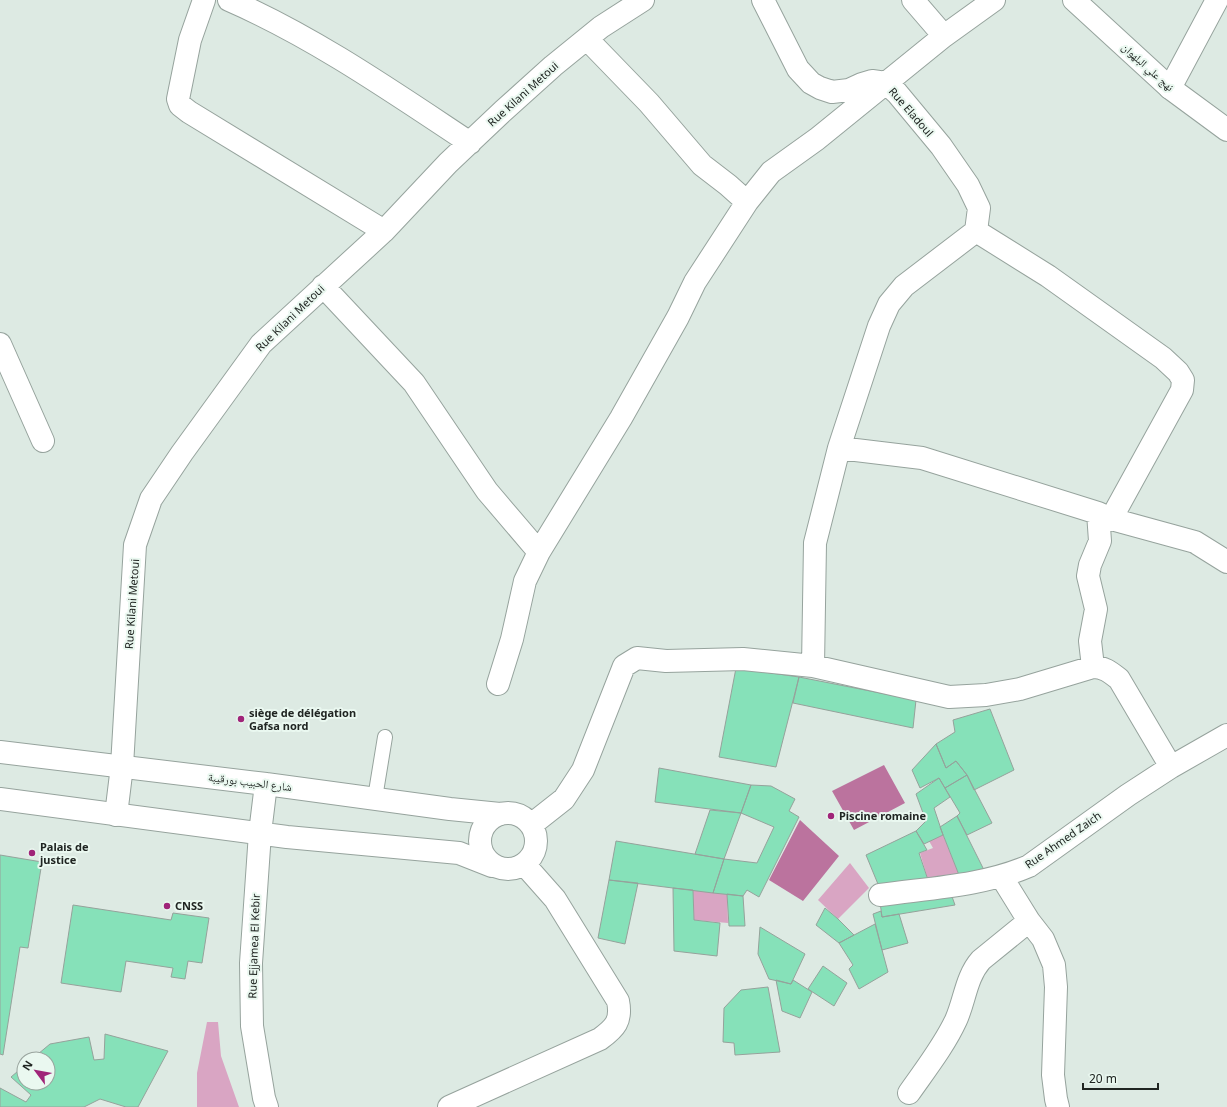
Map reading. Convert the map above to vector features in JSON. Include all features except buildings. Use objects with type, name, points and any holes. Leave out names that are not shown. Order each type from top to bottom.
[{"type":"street","points":[[204,0],[190,40],[178,99],[180,105],[189,112],[384,230]]},
{"type":"street","points":[[229,0],[297,33],[400,97],[470,143]]},
{"type":"street","name":"Rue Kilani Metoui","points":[[116,815],[122,766],[135,545],[151,499],[182,453],[261,344],[384,230],[448,164],[503,111],[553,66],[601,27],[643,0]]},
{"type":"street","name":"Rue Eladoul","points":[[763,0],[798,69],[811,83],[832,92],[849,90],[872,81],[886,83],[897,92],[941,146],[968,185],[979,208],[976,231]]},
{"type":"street","points":[[913,0],[944,36]]},
{"type":"street","points":[[498,684],[512,639],[525,581],[540,552],[621,418],[696,282],[747,202],[771,172],[817,139],[944,36],[994,0]]},
{"type":"street","name":"نهج علي البلهوان","points":[[1074,0],[1170,88],[1227,130]]},
{"type":"street","points":[[1170,88],[1217,0]]},
{"type":"street","points":[[587,39],[650,103],[702,165],[747,202]]},
{"type":"street","points":[[812,666],[815,543],[839,448],[879,326],[889,304],[904,286],[976,231],[1048,276],[1163,358],[1178,372],[1183,380],[1182,390],[1105,516],[1100,541],[1090,565],[1088,576],[1096,609],[1091,634],[1093,667]]},
{"type":"street","points":[[323,286],[414,383],[487,491],[540,552]]},
{"type":"street","points":[[0,344],[5,371],[43,441]]},
{"type":"street","points":[[839,448],[922,458],[1105,516],[1195,542],[1227,562]]},
{"type":"street","points":[[531,825],[564,799],[583,770],[624,666],[637,658],[666,661],[742,659],[812,666],[949,697],[986,695],[1020,689],[1093,667],[1101,667],[1111,672],[1119,679],[1171,767]]},
{"type":"street","name":"Rue Ahmed Zaich","points":[[880,895],[982,881],[1028,866],[1128,795],[1171,767],[1227,735]]},
{"type":"street","name":"شارع الحبيب بورقيبة","points":[[0,752],[500,814]]},
{"type":"street","name":"Rue Ejjamea El Kebir","points":[[266,784],[253,915],[251,963],[252,1026],[264,1098],[267,1107]]},
{"type":"street","points":[[0,799],[260,833],[459,853],[492,866],[500,869],[509,870],[517,869],[531,858],[536,846],[535,833],[525,818],[509,812],[491,818],[485,824],[480,833],[479,842],[485,859],[492,866]]},
{"type":"street","points":[[449,1107],[600,1039],[615,1028],[619,1019],[620,1010],[618,1001],[555,899],[524,864]]},
{"type":"street","points":[[1001,876],[1029,921],[1043,940],[1054,965],[1056,988],[1054,1075],[1058,1107]]},
{"type":"street","points":[[909,1093],[937,1052],[956,1020],[970,976],[976,966],[981,960],[1029,921]]},
{"type":"lane","points":[[375,798],[385,738]]},
{"type":"shaded area","points":[[884,765],[905,803],[854,830],[832,791]]},
{"type":"shaded area","points":[[800,820],[839,856],[803,901],[769,880]]},
{"type":"shaded area","points":[[943,835],[959,875],[928,880],[920,853],[933,848],[929,841]]},
{"type":"shaded area","points":[[850,863],[869,888],[838,919],[818,900]]},
{"type":"shaded area","points":[[693,890],[727,894],[728,923],[694,920]]},
{"type":"shaded area","points":[[207,1022],[218,1022],[221,1056],[239,1107],[197,1107],[197,1073]]},
{"type":"place","name":"siège de délégation Gafsa nord","points":[[241,719]]},
{"type":"place","name":"Piscine romaine","points":[[831,816]]},
{"type":"place","name":"Palais de justice","points":[[32,853]]},
{"type":"place","name":"CNSS","points":[[167,906]]}]
